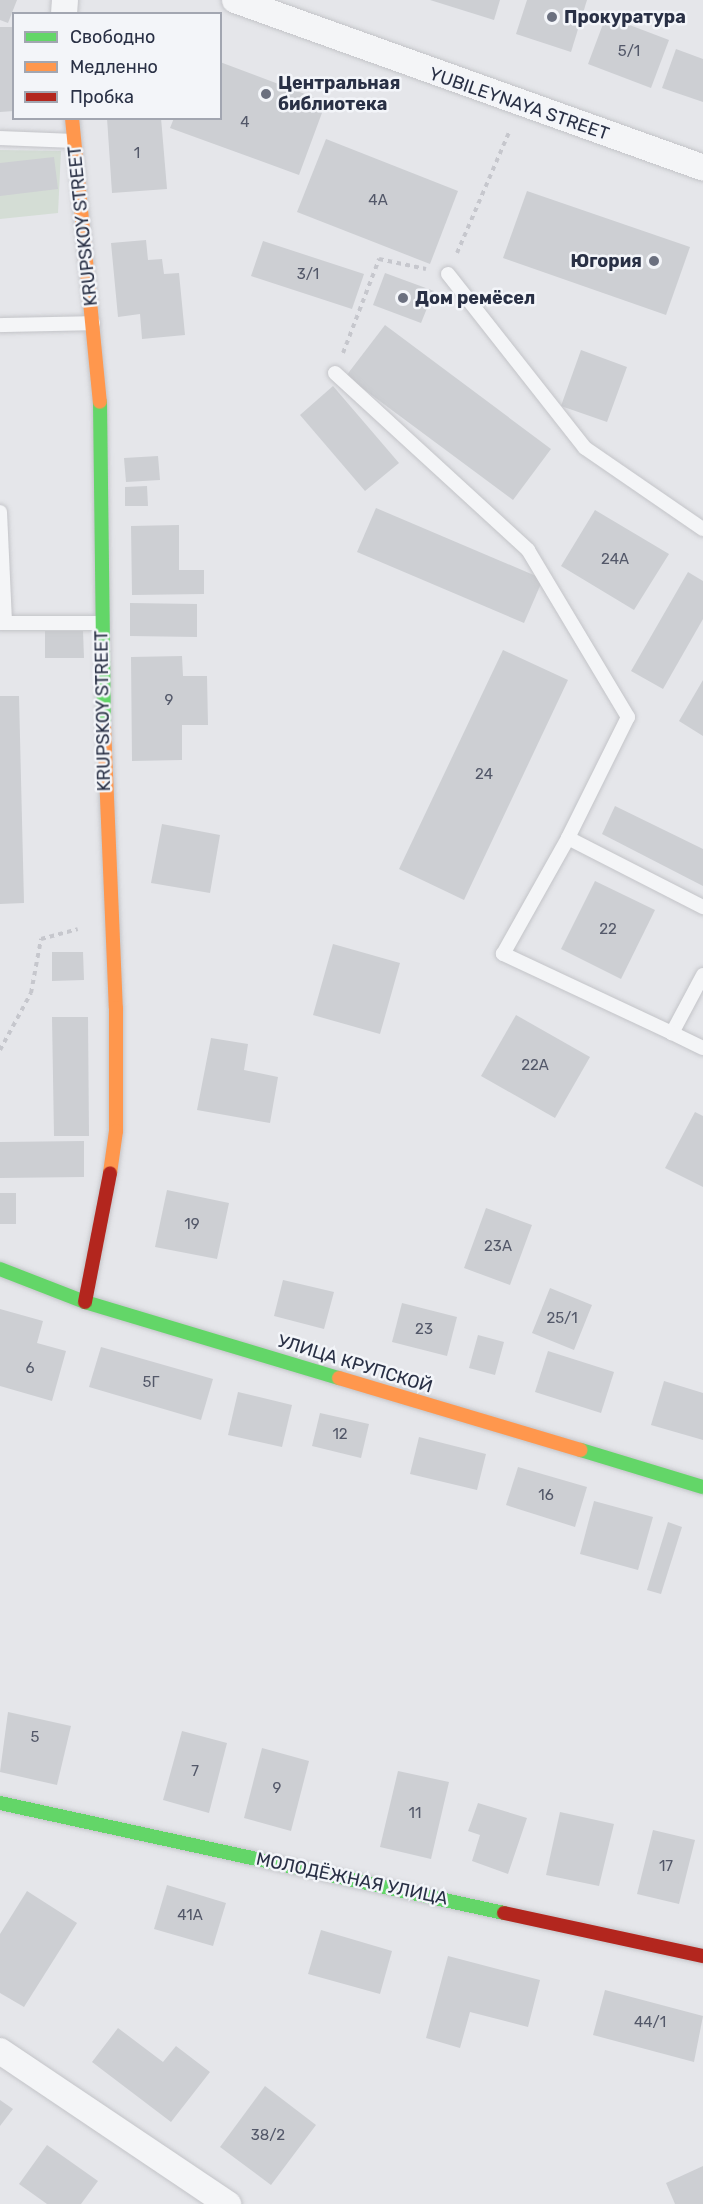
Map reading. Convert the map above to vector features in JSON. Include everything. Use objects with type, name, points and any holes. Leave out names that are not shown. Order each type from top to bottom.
[{"type":"street","name":"YUBILEYNAYA STREET","points":[[235,0],[703,168]]},
{"type":"street","name":"KRUPSKOY STREET","points":[[72,120],[101,410],[101,623],[112,920],[116,1131],[101,1240],[85,1302]]},
{"type":"street","name":"УЛИЦА КРУПСКОЙ","points":[[0,1269],[85,1302],[703,1487]]},
{"type":"street","name":"МОЛОДЁЖНАЯ УЛИЦА","points":[[0,1803],[703,1956]]},
{"type":"street","points":[[0,2051],[228,2204]]},
{"type":"lane","points":[[0,138],[74,141]]},
{"type":"lane","points":[[448,274],[585,448],[703,530]]},
{"type":"lane","points":[[0,326],[93,323]]},
{"type":"lane","points":[[335,373],[528,550],[628,717],[568,838],[503,954],[703,1048]]},
{"type":"lane","points":[[0,512],[3,623],[101,623]]},
{"type":"lane","points":[[568,838],[703,907]]},
{"type":"lane","points":[[672,1033],[703,975]]},
{"type":"path","points":[[335,373],[379,259],[448,274],[521,104]]},
{"type":"path","points":[[0,1050],[31,993],[41,939],[112,920]]},
{"type":"shaded area","points":[[0,150],[61,151],[58,213],[0,219]]},
{"type":"building","points":[[0,0],[17,0],[8,23],[0,20]]},
{"type":"building","points":[[430,0],[500,0],[494,20]]},
{"type":"building","name":"Прокуратура","points":[[527,0],[587,0],[571,52],[516,34]]},
{"type":"building","points":[[606,16],[669,40],[651,88],[588,64]]},
{"type":"building","points":[[0,27],[12,27],[12,111],[0,112]]},
{"type":"building","points":[[676,49],[703,59],[703,102],[662,88]]},
{"type":"building","name":"Центральная библиотека","points":[[222,63],[326,102],[299,175],[170,128],[173,120],[222,120]]},
{"type":"building","points":[[107,120],[161,120],[167,189],[112,193]]},
{"type":"building","points":[[326,139],[458,191],[430,264],[297,212]]},
{"type":"building","points":[[54,157],[58,189],[0,196],[0,163]]},
{"type":"building","points":[[527,191],[690,247],[666,315],[503,258]]},
{"type":"building","points":[[146,240],[148,260],[162,259],[164,274],[179,273],[185,335],[142,339],[140,314],[118,317],[111,243]]},
{"type":"building","points":[[263,241],[364,274],[352,309],[251,276]]},
{"type":"building","name":"Дом ремёсел","points":[[385,273],[434,291],[421,323],[373,305]]},
{"type":"building","points":[[385,325],[551,449],[513,500],[346,376]]},
{"type":"building","points":[[581,350],[627,367],[607,422],[561,406]]},
{"type":"building","points":[[333,386],[399,463],[365,491],[300,415]]},
{"type":"building","points":[[158,456],[160,480],[126,482],[124,458]]},
{"type":"building","points":[[147,486],[148,506],[125,506],[125,487]]},
{"type":"building","points":[[376,508],[543,579],[524,623],[357,552]]},
{"type":"building","points":[[595,510],[669,554],[634,610],[561,566]]},
{"type":"building","points":[[179,525],[179,570],[204,570],[204,594],[132,595],[131,526]]},
{"type":"building","points":[[688,572],[703,581],[703,619],[663,689],[631,671]]},
{"type":"building","points":[[130,603],[197,604],[197,637],[130,636]]},
{"type":"building","points":[[45,631],[83,631],[84,658],[45,658]]},
{"type":"building","points":[[503,650],[568,680],[464,900],[399,869]]},
{"type":"building","points":[[182,656],[183,676],[207,676],[208,725],[182,725],[182,760],[132,761],[131,657]]},
{"type":"building","points":[[703,680],[703,736],[679,721]]},
{"type":"building","points":[[0,696],[19,696],[24,903],[0,904]]},
{"type":"building","points":[[615,806],[703,849],[703,886],[602,834]]},
{"type":"building","points":[[162,824],[220,835],[210,893],[151,883]]},
{"type":"building","points":[[595,881],[655,910],[621,979],[561,949]]},
{"type":"building","points":[[333,944],[400,963],[380,1034],[313,1015]]},
{"type":"building","points":[[52,952],[83,952],[84,980],[52,981]]},
{"type":"building","points":[[516,1015],[590,1057],[555,1118],[481,1076]]},
{"type":"building","points":[[52,1017],[88,1017],[89,1136],[54,1136]]},
{"type":"building","points":[[211,1038],[248,1044],[244,1070],[278,1077],[270,1123],[197,1110]]},
{"type":"building","points":[[695,1112],[703,1116],[703,1187],[665,1168]]},
{"type":"building","points":[[84,1141],[84,1177],[0,1178],[0,1142]]},
{"type":"building","points":[[167,1190],[229,1203],[217,1259],[155,1247]]},
{"type":"building","points":[[0,1193],[16,1193],[16,1224],[0,1224]]},
{"type":"building","points":[[486,1208],[532,1225],[510,1285],[464,1268]]},
{"type":"building","points":[[283,1280],[334,1292],[324,1329],[274,1316]]},
{"type":"building","points":[[550,1288],[592,1305],[574,1350],[532,1333]]},
{"type":"building","points":[[402,1303],[457,1317],[447,1356],[392,1342]]},
{"type":"building","points":[[0,1309],[43,1321],[37,1343],[66,1351],[52,1401],[0,1386]]},
{"type":"building","points":[[478,1335],[504,1342],[495,1375],[469,1368]]},
{"type":"building","points":[[101,1347],[213,1379],[201,1420],[89,1387]]},
{"type":"building","points":[[548,1351],[614,1372],[601,1413],[535,1392]]},
{"type":"building","points":[[664,1381],[703,1393],[703,1440],[651,1425]]},
{"type":"building","points":[[238,1392],[292,1405],[282,1447],[228,1435]]},
{"type":"building","points":[[320,1413],[369,1424],[361,1458],[312,1446]]},
{"type":"building","points":[[419,1437],[486,1454],[477,1490],[410,1474]]},
{"type":"building","points":[[518,1467],[587,1487],[575,1527],[506,1505]]},
{"type":"building","points":[[594,1501],[653,1517],[638,1570],[580,1554]]},
{"type":"building","points":[[668,1522],[682,1527],[661,1594],[647,1590]]},
{"type":"building","points":[[8,1712],[71,1726],[57,1785],[0,1772]]},
{"type":"building","points":[[182,1731],[227,1743],[209,1813],[163,1800]]},
{"type":"building","points":[[262,1748],[309,1761],[291,1831],[244,1818]]},
{"type":"building","points":[[398,1771],[449,1782],[431,1859],[380,1847]]},
{"type":"building","points":[[478,1803],[527,1818],[508,1874],[472,1861],[480,1835],[468,1831]]},
{"type":"building","points":[[560,1812],[614,1824],[599,1886],[546,1875]]},
{"type":"building","points":[[653,1830],[695,1840],[679,1904],[637,1894]]},
{"type":"building","points":[[167,1885],[226,1903],[213,1946],[154,1929]]},
{"type":"building","points":[[27,1891],[77,1923],[24,2007],[0,1993],[0,1934]]},
{"type":"building","points":[[321,1930],[392,1951],[380,1994],[308,1974]]},
{"type":"building","points":[[448,1956],[540,1980],[528,2027],[470,2012],[460,2048],[426,2038]]},
{"type":"building","points":[[605,1990],[703,2016],[694,2062],[593,2035]]},
{"type":"building","points":[[118,2028],[163,2062],[176,2046],[210,2072],[171,2122],[92,2062]]},
{"type":"building","points":[[265,2086],[316,2125],[271,2185],[220,2147]]},
{"type":"building","points":[[0,2100],[13,2109],[0,2126]]},
{"type":"building","points":[[47,2145],[98,2181],[81,2204],[47,2204],[19,2184]]},
{"type":"building","points":[[703,2166],[703,2204],[675,2204],[666,2183]]},
{"type":"traffic: fast","points":[[100,402],[104,726]]},
{"type":"traffic: fast","points":[[0,1269],[85,1302],[339,1378]]},
{"type":"traffic: fast","points":[[581,1450],[703,1487]]},
{"type":"traffic: fast","points":[[0,1803],[504,1913]]},
{"type":"traffic: slow","points":[[72,120],[100,402]]},
{"type":"traffic: slow","points":[[104,726],[116,1008],[116,1131],[110,1173]]},
{"type":"traffic: slow","points":[[339,1378],[581,1450]]},
{"type":"traffic: jam","points":[[85,1302],[110,1173]]},
{"type":"traffic: jam","points":[[504,1913],[703,1956]]},
{"type":"place","name":"Прокуратура","points":[[552,17]]},
{"type":"place","name":"Центральная библиотека","points":[[266,94]]},
{"type":"place","name":"Югория","points":[[654,261]]},
{"type":"place","name":"Дом ремёсел","points":[[403,298]]}]
